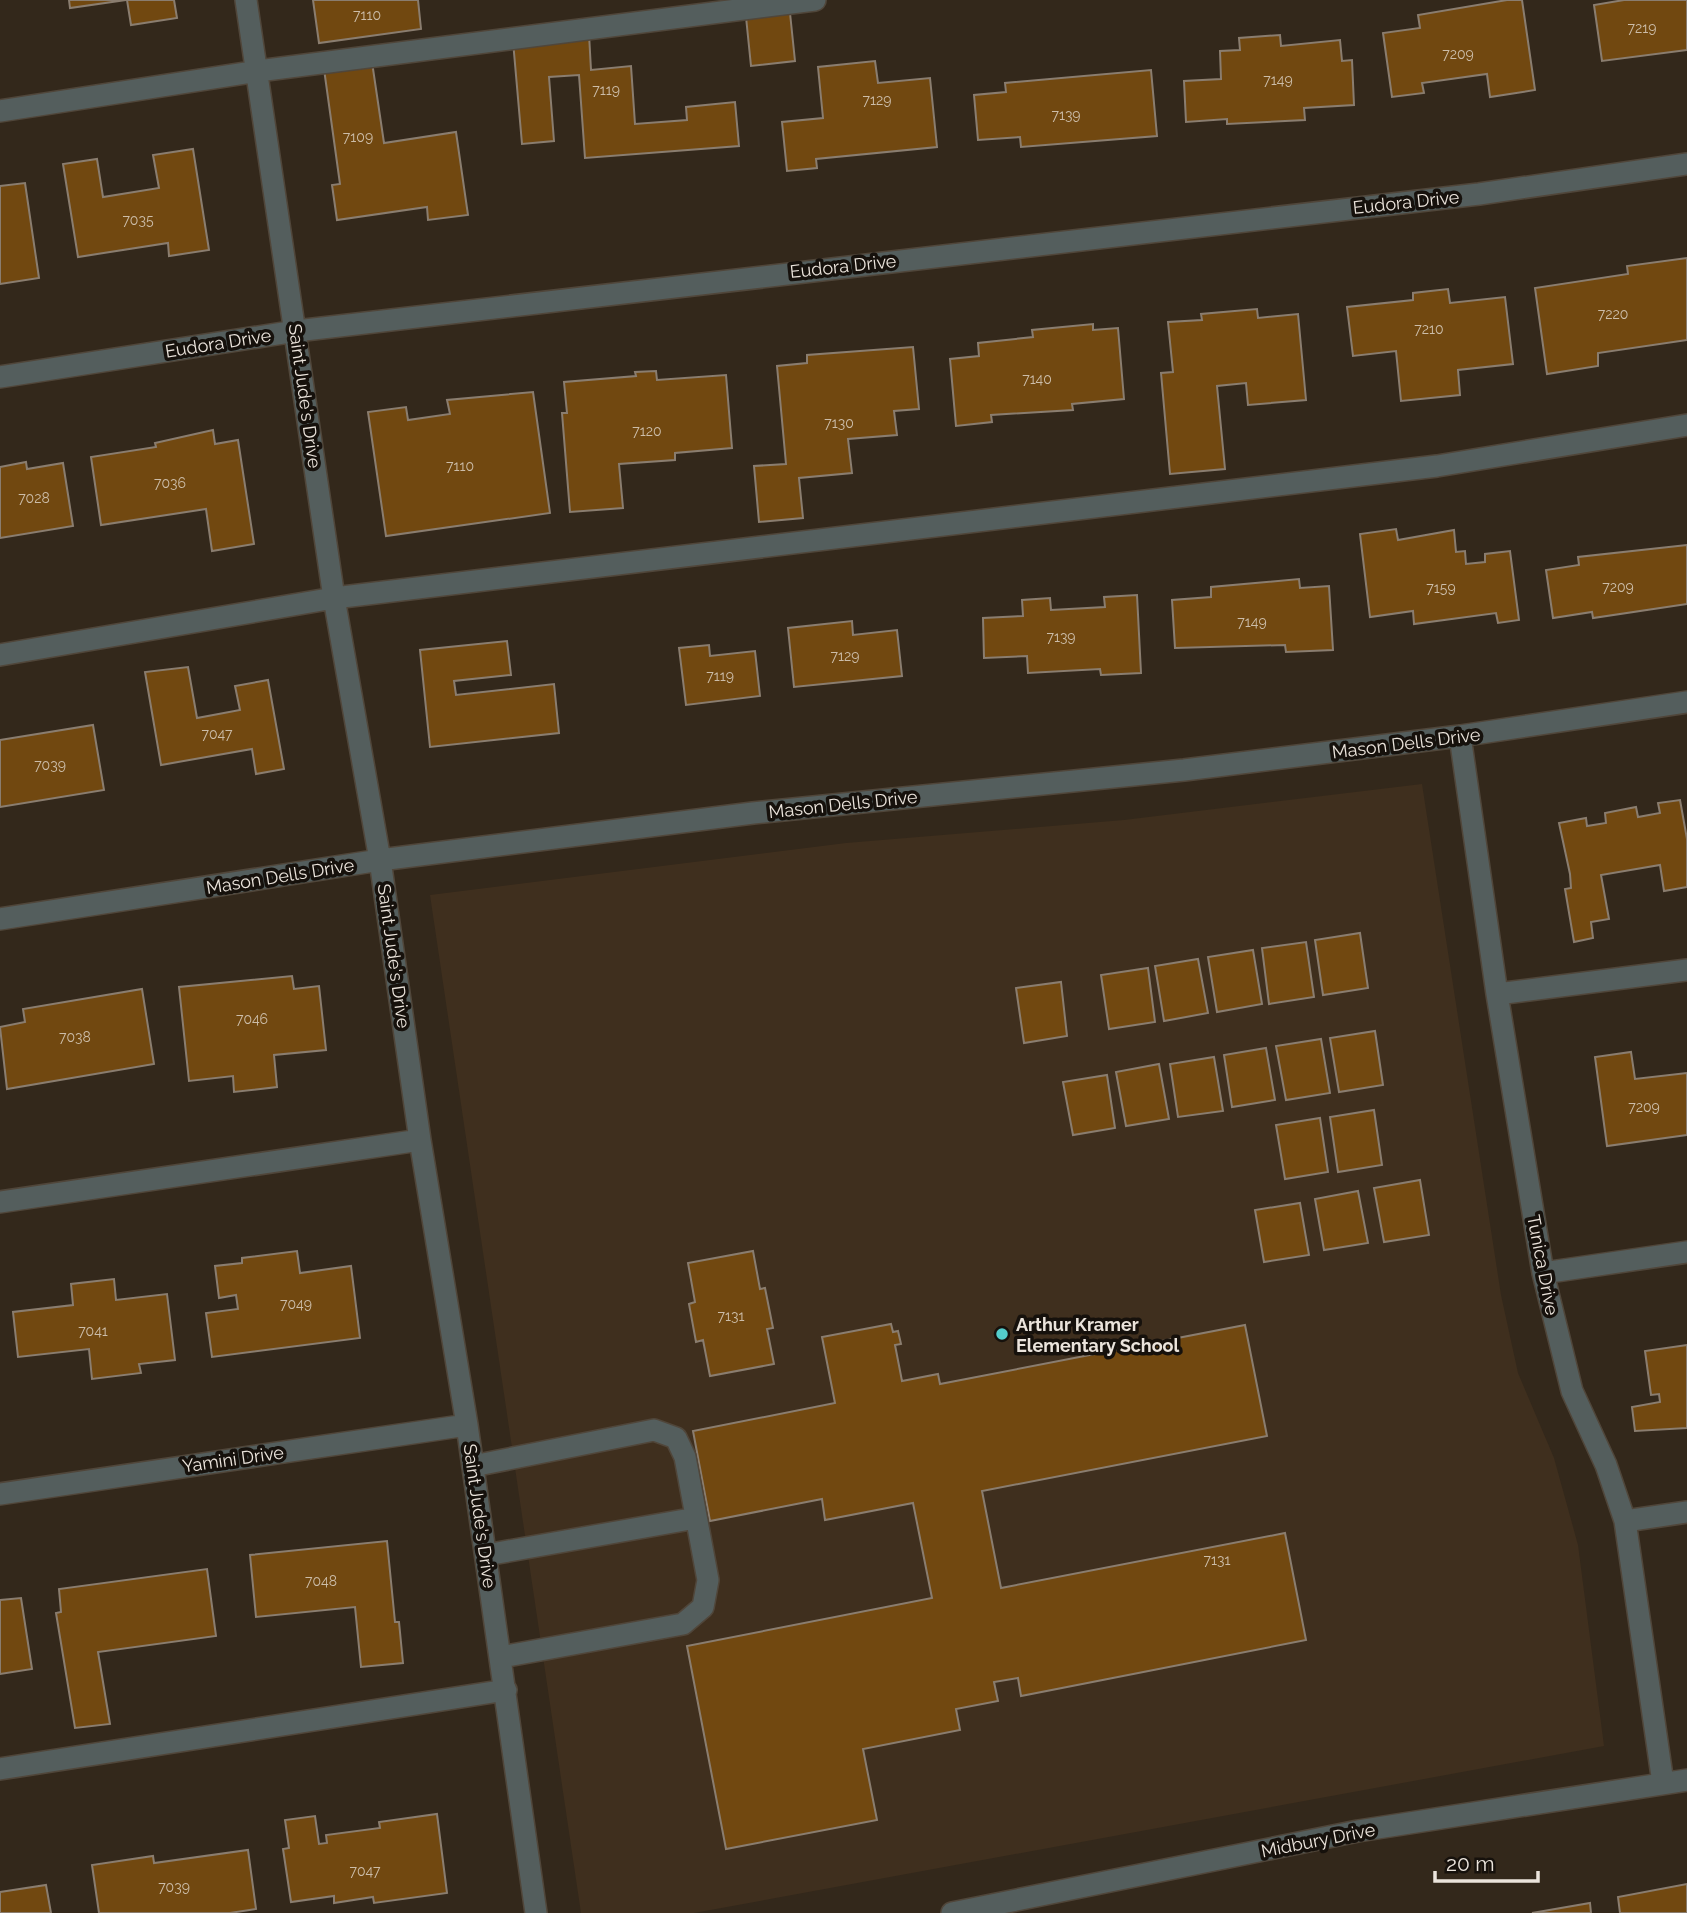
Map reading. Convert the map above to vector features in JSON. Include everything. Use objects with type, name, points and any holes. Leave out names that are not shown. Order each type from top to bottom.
[{"type":"street","name":"Saint Jude's Drive","points":[[246,0],[334,598],[380,860],[420,1140],[467,1425],[536,1913]]},
{"type":"street","points":[[0,111],[258,71],[815,0]]},
{"type":"street","name":"Eudora Drive","points":[[0,377],[296,331],[1479,194],[1687,164]]},
{"type":"street","points":[[0,655],[334,598],[1437,466],[1687,425]]},
{"type":"street","name":"Mason Dells Drive","points":[[0,919],[380,860],[753,813],[1184,770],[1460,736],[1687,702]]},
{"type":"street","name":"Tunica Drive","points":[[1460,736],[1497,995],[1544,1273],[1572,1391],[1606,1465],[1625,1521],[1663,1783]]},
{"type":"street","points":[[1497,995],[1687,970]]},
{"type":"street","points":[[0,1202],[420,1140]]},
{"type":"street","points":[[1544,1273],[1687,1252]]},
{"type":"street","name":"Yamini Drive","points":[[0,1494],[467,1425]]},
{"type":"street","points":[[473,1466],[654,1430],[677,1438],[685,1457],[708,1580],[703,1606],[683,1624],[501,1657]]},
{"type":"street","points":[[1625,1521],[1687,1512]]},
{"type":"street","points":[[486,1555],[696,1518]]},
{"type":"street","points":[[0,1769],[506,1690]]},
{"type":"street","name":"Midbury Drive","points":[[952,1913],[1358,1831],[1687,1780]]},
{"type":"shaded area","name":"Arthur Kramer Elementary School","points":[[1422,784],[1501,1295],[1518,1373],[1554,1458],[1578,1545],[1604,1746],[694,1913],[581,1913],[430,895],[846,843],[1124,820]]},
{"type":"building","points":[[69,0],[126,0],[70,8]]},
{"type":"building","points":[[127,0],[174,0],[177,18],[131,25]]},
{"type":"building","points":[[313,0],[418,0],[421,29],[319,43]]},
{"type":"building","points":[[1507,0],[1522,0],[1535,90],[1490,97],[1487,74],[1422,83],[1424,93],[1392,97],[1383,33],[1420,28],[1418,15]]},
{"type":"building","points":[[1624,0],[1687,0],[1687,50],[1602,61],[1594,5]]},
{"type":"building","points":[[790,13],[795,61],[751,66],[746,17]]},
{"type":"building","points":[[589,34],[591,70],[631,66],[635,124],[687,120],[686,107],[735,102],[739,146],[585,158],[579,75],[549,77],[554,141],[522,144],[513,41]]},
{"type":"building","points":[[1280,35],[1281,46],[1340,40],[1342,61],[1352,60],[1354,105],[1304,108],[1305,120],[1227,124],[1227,119],[1186,122],[1184,81],[1221,79],[1220,51],[1240,50],[1239,38]]},
{"type":"building","points":[[875,61],[878,83],[930,78],[937,147],[816,159],[817,168],[787,171],[782,122],[823,118],[818,67]]},
{"type":"building","points":[[372,62],[384,143],[456,132],[468,215],[428,220],[427,207],[337,220],[332,185],[340,184],[324,69]]},
{"type":"building","points":[[1151,70],[1157,136],[1021,147],[1020,137],[978,140],[974,95],[1006,92],[1005,83]]},
{"type":"building","points":[[193,149],[209,250],[169,256],[168,243],[78,257],[63,164],[97,159],[103,197],[159,188],[153,155]]},
{"type":"building","points":[[25,183],[39,278],[0,284],[0,186]]},
{"type":"building","points":[[1687,258],[1687,340],[1598,353],[1598,366],[1547,374],[1535,288],[1628,274],[1627,266]]},
{"type":"building","points":[[1448,289],[1450,303],[1505,297],[1513,364],[1458,370],[1460,395],[1401,401],[1396,351],[1353,356],[1347,307],[1413,300],[1413,293]]},
{"type":"building","points":[[1257,309],[1258,318],[1298,314],[1306,400],[1248,405],[1246,383],[1217,386],[1225,469],[1170,474],[1161,373],[1173,372],[1168,322],[1202,320],[1201,314]]},
{"type":"building","points":[[1093,324],[1093,330],[1118,328],[1124,399],[1072,404],[1073,410],[991,415],[992,422],[956,426],[950,359],[979,356],[978,343],[1033,337],[1032,330]]},
{"type":"building","points":[[913,347],[919,409],[894,411],[897,435],[848,439],[852,473],[799,478],[803,518],[759,522],[754,466],[786,464],[777,366],[807,363],[807,355]]},
{"type":"building","points":[[656,371],[657,380],[726,375],[732,448],[675,453],[675,460],[619,464],[623,508],[570,512],[562,413],[567,413],[564,382],[636,376],[635,372]]},
{"type":"building","points":[[533,392],[550,513],[386,536],[368,412],[406,407],[408,420],[450,414],[447,400]]},
{"type":"building","points":[[213,430],[215,444],[238,440],[254,544],[212,551],[206,509],[101,525],[91,457],[156,447],[155,443]]},
{"type":"building","points":[[26,462],[27,469],[63,463],[73,526],[0,538],[0,467]]},
{"type":"building","points":[[1396,529],[1398,540],[1454,530],[1456,552],[1465,551],[1466,564],[1485,562],[1485,554],[1510,551],[1519,620],[1498,623],[1496,613],[1414,624],[1413,611],[1370,617],[1360,534]]},
{"type":"building","points":[[1687,545],[1687,604],[1593,618],[1592,612],[1553,618],[1546,570],[1579,565],[1578,557]]},
{"type":"building","points":[[1299,579],[1300,588],[1329,586],[1333,650],[1286,652],[1285,645],[1175,648],[1172,600],[1211,597],[1211,587]]},
{"type":"building","points":[[1137,595],[1141,673],[1101,675],[1100,669],[1028,673],[1027,656],[984,658],[983,618],[1023,616],[1022,600],[1050,598],[1051,610],[1105,607],[1104,597]]},
{"type":"building","points":[[852,621],[853,635],[897,630],[902,676],[794,687],[788,628]]},
{"type":"building","points":[[507,641],[511,675],[454,681],[456,695],[554,684],[559,733],[430,747],[420,650]]},
{"type":"building","points":[[709,645],[710,656],[755,651],[760,696],[686,705],[679,648]]},
{"type":"building","points":[[188,667],[197,718],[240,710],[235,686],[268,680],[284,769],[256,774],[252,749],[161,765],[145,672]]},
{"type":"building","points":[[93,725],[104,790],[0,807],[0,740]]},
{"type":"building","points":[[1680,800],[1687,839],[1687,887],[1664,891],[1660,865],[1601,875],[1609,919],[1591,922],[1593,938],[1574,942],[1565,889],[1571,888],[1570,874],[1559,823],[1586,818],[1587,826],[1606,823],[1605,813],[1636,807],[1638,817],[1660,813],[1658,803]]},
{"type":"building","points":[[1360,933],[1368,988],[1323,995],[1315,940]]},
{"type":"building","points":[[1306,942],[1314,997],[1269,1004],[1262,948]]},
{"type":"building","points":[[1253,950],[1262,1004],[1217,1012],[1208,957]]},
{"type":"building","points":[[1198,959],[1208,1013],[1164,1021],[1155,966]]},
{"type":"building","points":[[1148,968],[1155,1022],[1109,1029],[1101,975]]},
{"type":"building","points":[[292,976],[294,989],[319,986],[326,1050],[274,1055],[277,1087],[234,1092],[233,1076],[189,1081],[179,987]]},
{"type":"building","points":[[1061,982],[1067,1036],[1024,1043],[1016,988]]},
{"type":"building","points":[[142,989],[154,1064],[7,1089],[0,1027],[25,1022],[23,1009]]},
{"type":"building","points":[[1375,1031],[1383,1085],[1339,1092],[1330,1038]]},
{"type":"building","points":[[1321,1039],[1330,1093],[1286,1100],[1276,1046]]},
{"type":"building","points":[[1266,1048],[1275,1100],[1232,1107],[1224,1055]]},
{"type":"building","points":[[1631,1052],[1635,1079],[1687,1073],[1687,1135],[1607,1146],[1595,1057]]},
{"type":"building","points":[[1214,1057],[1223,1111],[1178,1117],[1170,1064]]},
{"type":"building","points":[[1159,1064],[1169,1119],[1126,1126],[1116,1072]]},
{"type":"building","points":[[1107,1075],[1115,1128],[1073,1135],[1063,1082]]},
{"type":"building","points":[[1374,1110],[1382,1165],[1338,1172],[1330,1117]]},
{"type":"building","points":[[1320,1118],[1328,1172],[1285,1179],[1276,1125]]},
{"type":"building","points":[[1420,1180],[1429,1235],[1384,1242],[1374,1188]]},
{"type":"building","points":[[1358,1191],[1368,1243],[1324,1250],[1315,1199]]},
{"type":"building","points":[[1300,1203],[1309,1255],[1264,1262],[1255,1210]]},
{"type":"building","points":[[297,1251],[300,1273],[351,1266],[360,1338],[212,1357],[206,1313],[238,1309],[236,1295],[219,1298],[215,1266],[242,1263],[242,1258]]},
{"type":"building","points":[[753,1251],[760,1289],[765,1288],[773,1328],[767,1329],[774,1364],[710,1376],[703,1340],[696,1342],[689,1304],[695,1302],[688,1263]]},
{"type":"building","points":[[114,1279],[116,1300],[167,1294],[175,1360],[139,1364],[141,1373],[92,1379],[89,1349],[18,1357],[13,1312],[73,1305],[71,1284]]},
{"type":"building","points":[[891,1324],[893,1332],[898,1331],[901,1344],[895,1345],[902,1381],[938,1374],[940,1384],[1245,1325],[1267,1436],[982,1491],[1001,1588],[1285,1533],[1306,1640],[1021,1696],[1018,1678],[994,1682],[998,1701],[956,1709],[960,1730],[863,1749],[877,1820],[726,1849],[687,1646],[932,1598],[913,1503],[825,1520],[822,1499],[710,1521],[693,1431],[835,1403],[822,1337]]},
{"type":"building","points":[[1687,1345],[1687,1428],[1635,1431],[1632,1407],[1660,1402],[1659,1394],[1651,1395],[1645,1351]]},
{"type":"building","points":[[387,1541],[395,1622],[399,1622],[403,1663],[361,1667],[355,1607],[256,1617],[250,1555]]},
{"type":"building","points":[[207,1569],[216,1636],[98,1652],[110,1724],[75,1728],[56,1613],[61,1612],[59,1589]]},
{"type":"building","points":[[21,1598],[32,1669],[0,1674],[0,1600]]},
{"type":"building","points":[[437,1814],[447,1893],[374,1903],[373,1897],[334,1903],[334,1896],[291,1902],[283,1849],[289,1848],[285,1820],[315,1816],[319,1844],[327,1843],[326,1835],[380,1828],[379,1822]]},
{"type":"building","points":[[248,1850],[256,1909],[230,1913],[99,1913],[92,1865],[153,1856],[154,1863]]},
{"type":"building","points":[[1687,1884],[1687,1913],[1620,1913],[1618,1897]]},
{"type":"building","points":[[46,1885],[51,1913],[0,1913],[0,1892]]},
{"type":"building","points":[[1590,1903],[1591,1913],[1532,1913]]},
{"type":"place","name":"Arthur Kramer Elementary School","points":[[1002,1334]]}]
